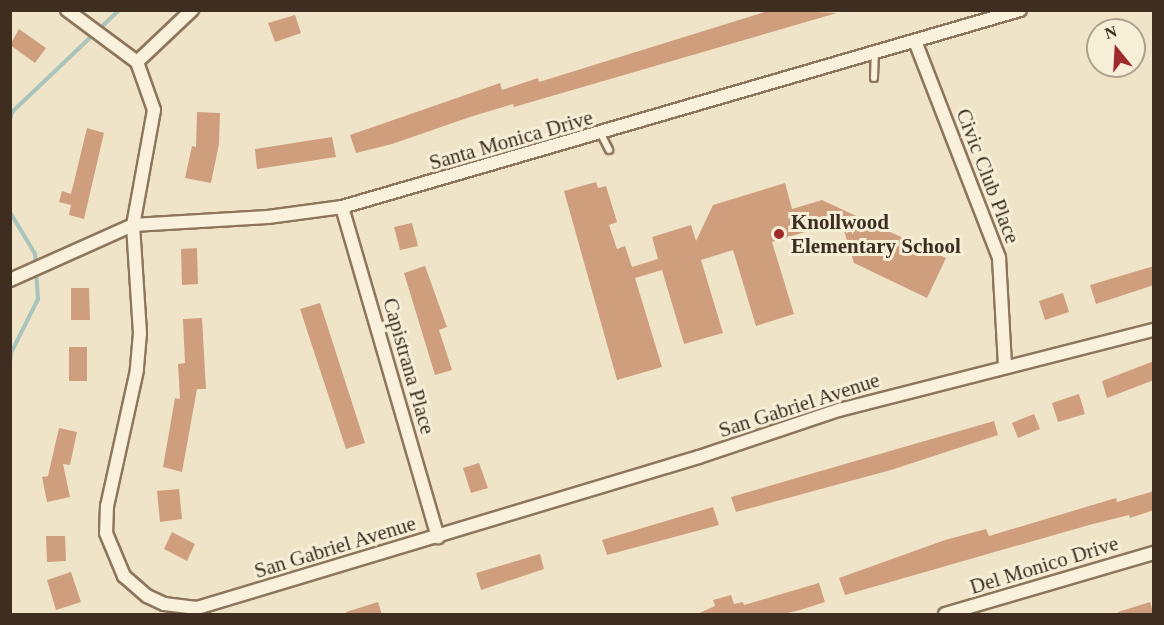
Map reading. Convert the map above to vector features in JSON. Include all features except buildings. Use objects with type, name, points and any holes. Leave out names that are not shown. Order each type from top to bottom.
[{"type":"street","points":[[66,10],[137,62],[192,10]]},
{"type":"street","name":"Santa Monica Drive","points":[[10,279],[133,225],[268,217],[342,207],[601,134],[1020,10]]},
{"type":"street","name":"Civic Club Place","points":[[915,41],[999,258],[1005,365]]},
{"type":"street","name":"San Gabriel Avenue","points":[[137,62],[154,110],[133,225],[140,333],[137,370],[107,506],[106,533],[117,564],[136,589],[164,604],[198,611],[840,410],[1005,365],[1154,330]]},
{"type":"street","name":"Capistrana Place","points":[[342,207],[438,537]]},
{"type":"street","name":"Del Monico Drive","points":[[945,615],[1154,553]]},
{"type":"lane","points":[[874,78],[875,53]]},
{"type":"lane","points":[[601,134],[609,150]]},
{"type":"waterway","points":[[10,120],[12,112],[119,10]]},
{"type":"waterway","points":[[10,212],[35,254],[38,299],[11,353],[10,362]]},
{"type":"place","name":"Knollwood Elementary School","points":[[779,234]]}]
